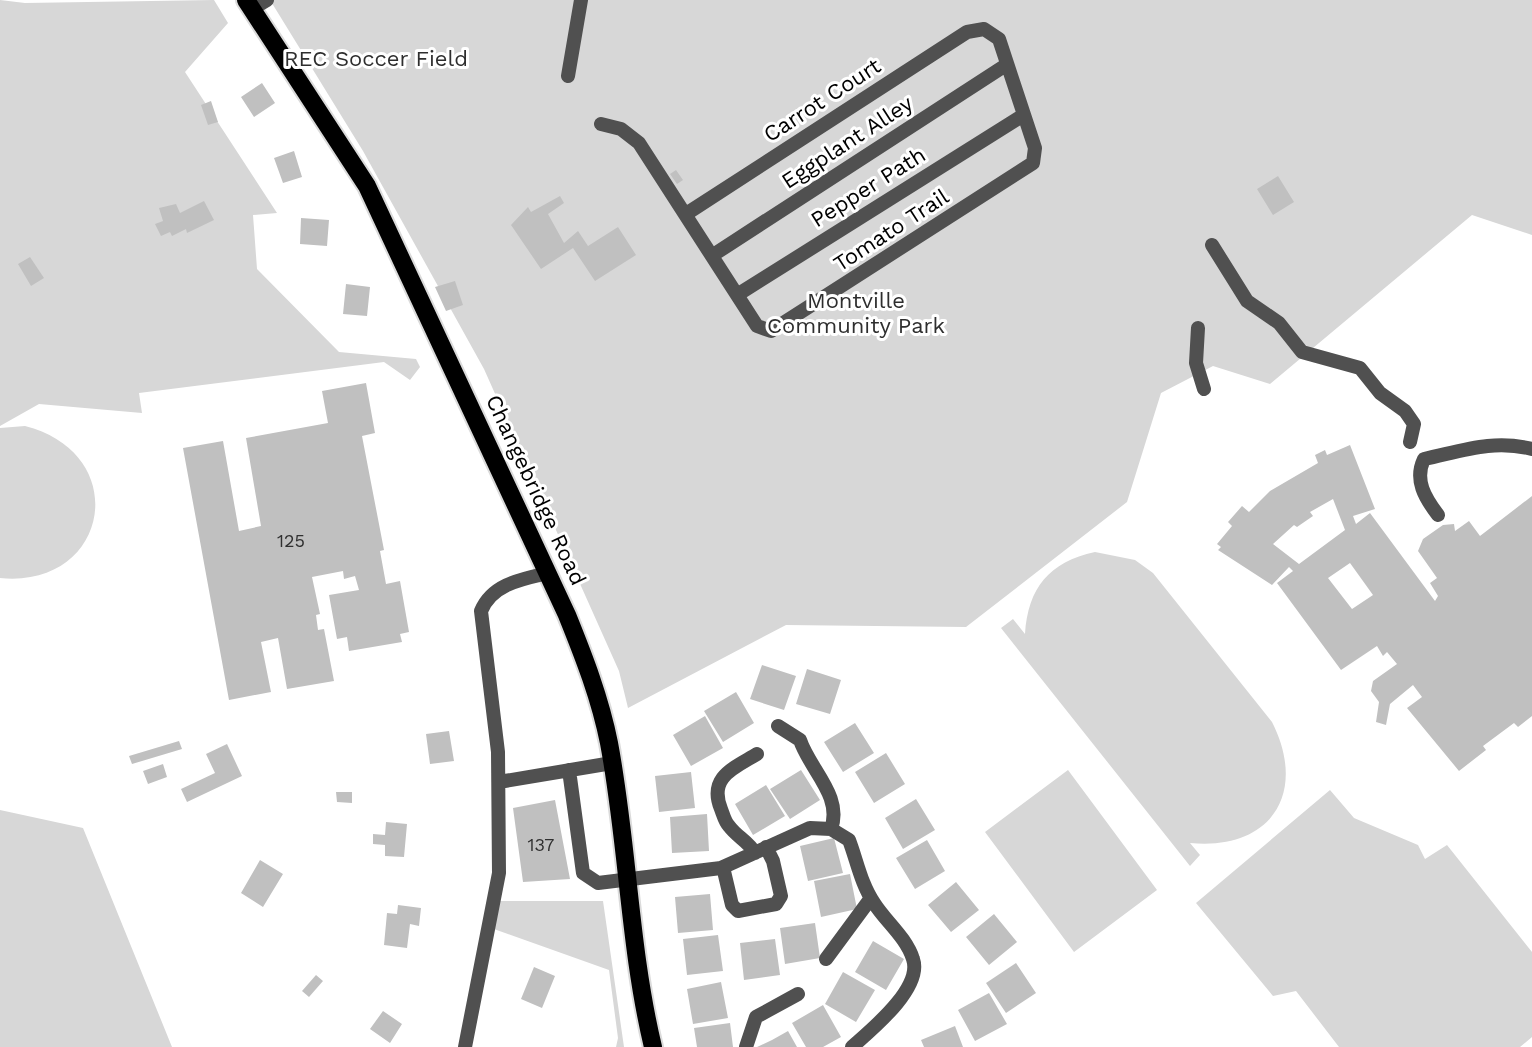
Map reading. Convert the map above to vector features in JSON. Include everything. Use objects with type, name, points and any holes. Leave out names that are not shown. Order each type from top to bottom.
[{"type":"main road","name":"Changebridge Road","points":[[255,3],[367,186],[548,573],[592,677],[612,763],[640,985],[653,1047]]},
{"type":"street","points":[[568,76],[581,0]]},
{"type":"street","name":"Carrot Court","points":[[686,214],[967,32],[984,29],[999,39],[1006,65]]},
{"type":"street","points":[[1006,65],[1022,116]]},
{"type":"street","name":"Eggplant Alley","points":[[713,255],[1006,65]]},
{"type":"street","name":"Tomato Trail","points":[[737,295],[757,326],[765,331],[775,331],[1028,168],[1036,158],[1022,116]]},
{"type":"street","name":"Pepper Path","points":[[737,295],[1022,116]]},
{"type":"street","points":[[601,124],[634,137],[737,295]]},
{"type":"street","points":[[1212,245],[1234,290],[1279,323],[1302,352],[1360,368],[1380,393],[1412,418],[1410,442]]},
{"type":"street","points":[[1198,328],[1196,363],[1204,389]]},
{"type":"street","points":[[1438,515],[1426,500],[1420,482],[1424,459],[1483,444],[1509,443],[1532,449]]},
{"type":"street","points":[[465,1047],[499,873],[499,782],[481,611],[489,596],[504,586],[548,573]]},
{"type":"street","points":[[778,726],[800,740],[805,758],[834,802],[837,813],[831,829]]},
{"type":"street","points":[[723,867],[732,905],[738,911],[776,904],[781,896],[773,861],[729,826],[717,800],[717,785],[721,776],[757,754]]},
{"type":"street","points":[[499,782],[612,763]]},
{"type":"street","points":[[569,770],[583,873],[598,883],[723,867],[801,830],[831,829],[849,840],[871,898],[909,950],[914,975],[901,998],[852,1047]]},
{"type":"street","points":[[826,959],[871,898]]},
{"type":"street","points":[[746,1047],[756,1017],[798,994]]},
{"type":"green space","points":[[0,0],[25,3],[214,0],[228,23],[185,72],[277,213],[253,215],[257,269],[339,352],[416,359],[420,367],[410,380],[384,362],[139,393],[142,413],[39,404],[0,426]]},
{"type":"green space","name":"Montville Community Park","points":[[270,0],[1532,0],[1532,235],[1472,215],[1270,384],[1213,366],[1161,393],[1127,502],[966,627],[786,625],[628,708],[619,671],[484,369],[363,151]]},
{"type":"green space","points":[[25,426],[60,441],[82,463],[94,489],[94,517],[85,542],[65,563],[37,576],[0,578],[0,428]]},
{"type":"green space","points":[[1095,552],[1135,560],[1153,573],[1272,722],[1282,748],[1286,772],[1283,794],[1275,812],[1261,827],[1242,837],[1218,843],[1190,843],[1200,855],[1190,866],[1001,628],[1013,619],[1025,634],[1031,603],[1044,580],[1065,563]]},
{"type":"green space","points":[[1068,770],[1157,890],[1074,952],[985,832]]},
{"type":"green space","points":[[1330,790],[1354,818],[1418,845],[1425,859],[1447,845],[1532,952],[1532,1037],[1520,1047],[1339,1047],[1296,991],[1273,996],[1196,903]]},
{"type":"green space","points":[[0,810],[83,828],[172,1047],[0,1047]]},
{"type":"green space","points":[[495,901],[603,901],[624,1047],[616,1047],[618,1038],[609,970],[491,928]]},
{"type":"building","points":[[262,83],[275,103],[254,117],[241,97]]},
{"type":"building","points":[[211,101],[218,122],[208,125],[201,105]]},
{"type":"building","points":[[294,151],[302,177],[283,183],[274,158]]},
{"type":"building","points":[[676,170],[683,180],[677,184],[670,174]]},
{"type":"building","points":[[1278,176],[1294,202],[1273,215],[1257,189]]},
{"type":"building","points":[[560,196],[564,203],[548,214],[564,243],[578,231],[588,246],[618,227],[636,255],[595,281],[573,248],[541,269],[511,225],[528,207],[531,212]]},
{"type":"building","points":[[204,201],[214,220],[187,233],[186,229],[172,236],[170,232],[161,236],[155,224],[163,221],[159,208],[176,204],[180,213]]},
{"type":"building","points":[[301,218],[329,220],[327,246],[300,244]]},
{"type":"building","points":[[30,257],[44,278],[31,286],[18,264]]},
{"type":"building","points":[[455,281],[463,305],[446,311],[435,287]]},
{"type":"building","points":[[346,284],[370,287],[367,316],[343,314]]},
{"type":"building","points":[[366,383],[375,433],[362,436],[384,550],[380,551],[386,584],[400,581],[409,632],[400,634],[402,642],[349,651],[347,637],[337,639],[329,595],[359,590],[355,576],[344,579],[343,571],[312,577],[320,614],[316,615],[318,630],[324,629],[334,681],[287,689],[278,638],[261,642],[271,692],[229,700],[183,448],[223,441],[239,531],[261,526],[246,438],[328,423],[322,391]]},
{"type":"building","points":[[1350,445],[1375,509],[1353,516],[1356,524],[1370,513],[1435,601],[1438,596],[1430,583],[1437,578],[1418,551],[1423,539],[1443,525],[1454,524],[1455,531],[1469,521],[1480,536],[1532,496],[1532,716],[1518,727],[1514,723],[1483,746],[1486,750],[1459,771],[1407,708],[1422,697],[1413,685],[1390,704],[1386,725],[1376,722],[1379,702],[1371,691],[1373,681],[1397,664],[1387,652],[1383,656],[1377,646],[1341,670],[1277,583],[1293,571],[1289,567],[1272,585],[1218,550],[1221,547],[1217,544],[1232,526],[1228,522],[1242,506],[1249,512],[1270,491],[1318,463],[1315,455],[1325,450],[1327,455]],"holes":[[[1333,499],[1345,530],[1299,564],[1273,544],[1294,525],[1297,527],[1313,516],[1310,512]],[[1350,563],[1373,595],[1352,609],[1328,578]]]},
{"type":"building","points":[[762,665],[796,676],[784,710],[750,699]]},
{"type":"building","points":[[807,669],[841,680],[830,714],[796,704]]},
{"type":"building","points":[[736,692],[754,723],[723,742],[704,711]]},
{"type":"building","points":[[705,716],[723,748],[691,766],[673,735]]},
{"type":"building","points":[[855,723],[874,753],[843,772],[824,742]]},
{"type":"building","points":[[449,731],[454,761],[430,764],[426,734]]},
{"type":"building","points":[[179,741],[182,749],[132,764],[129,756]]},
{"type":"building","points":[[227,744],[242,776],[187,802],[181,789],[215,773],[206,754]]},
{"type":"building","points":[[886,753],[905,784],[874,803],[855,772]]},
{"type":"building","points":[[163,764],[167,777],[148,784],[143,771]]},
{"type":"building","points":[[801,770],[820,800],[790,819],[770,789]]},
{"type":"building","points":[[691,772],[695,808],[659,812],[655,776]]},
{"type":"building","points":[[766,785],[785,816],[753,835],[735,804]]},
{"type":"building","points":[[336,792],[352,792],[352,803],[337,802]]},
{"type":"building","points":[[916,799],[935,830],[903,849],[885,818]]},
{"type":"building","points":[[555,800],[570,879],[523,882],[513,808]]},
{"type":"building","points":[[707,814],[709,851],[672,853],[670,817]]},
{"type":"building","points":[[386,822],[407,824],[404,857],[385,856],[385,845],[373,844],[373,834],[385,835]]},
{"type":"building","points":[[834,838],[843,873],[808,881],[800,846]]},
{"type":"building","points":[[927,840],[945,871],[915,889],[896,858]]},
{"type":"building","points":[[260,860],[283,874],[263,907],[241,893]]},
{"type":"building","points":[[850,874],[857,909],[821,917],[814,881]]},
{"type":"building","points":[[956,882],[979,910],[951,932],[928,905]]},
{"type":"building","points":[[710,894],[713,930],[678,933],[675,897]]},
{"type":"building","points":[[398,905],[421,908],[419,926],[410,924],[407,948],[384,945],[387,913],[397,914]]},
{"type":"building","points":[[994,914],[1017,942],[989,965],[966,937]]},
{"type":"building","points":[[815,923],[820,958],[785,964],[780,928]]},
{"type":"building","points":[[718,935],[723,971],[687,975],[683,939]]},
{"type":"building","points":[[775,939],[780,975],[744,980],[740,943]]},
{"type":"building","points":[[873,941],[904,959],[886,990],[855,972]]},
{"type":"building","points":[[1016,963],[1036,993],[1006,1013],[986,983]]},
{"type":"building","points":[[534,967],[555,976],[542,1008],[521,999]]},
{"type":"building","points":[[843,972],[875,990],[856,1022],[825,1004]]},
{"type":"building","points":[[316,975],[323,981],[309,997],[302,991]]},
{"type":"building","points":[[721,982],[728,1018],[693,1024],[687,989]]},
{"type":"building","points":[[989,993],[1007,1024],[975,1041],[958,1010]]},
{"type":"building","points":[[823,1005],[841,1037],[823,1047],[806,1047],[792,1023]]},
{"type":"building","points":[[383,1011],[402,1024],[390,1043],[370,1029]]},
{"type":"building","points":[[730,1023],[733,1047],[697,1047],[694,1028]]},
{"type":"building","points":[[955,1026],[963,1047],[924,1047],[921,1040]]},
{"type":"building","points":[[788,1031],[797,1047],[757,1047],[772,1040]]},
{"type":"park label","name":"REC Soccer Field","points":[[376,58]]}]
